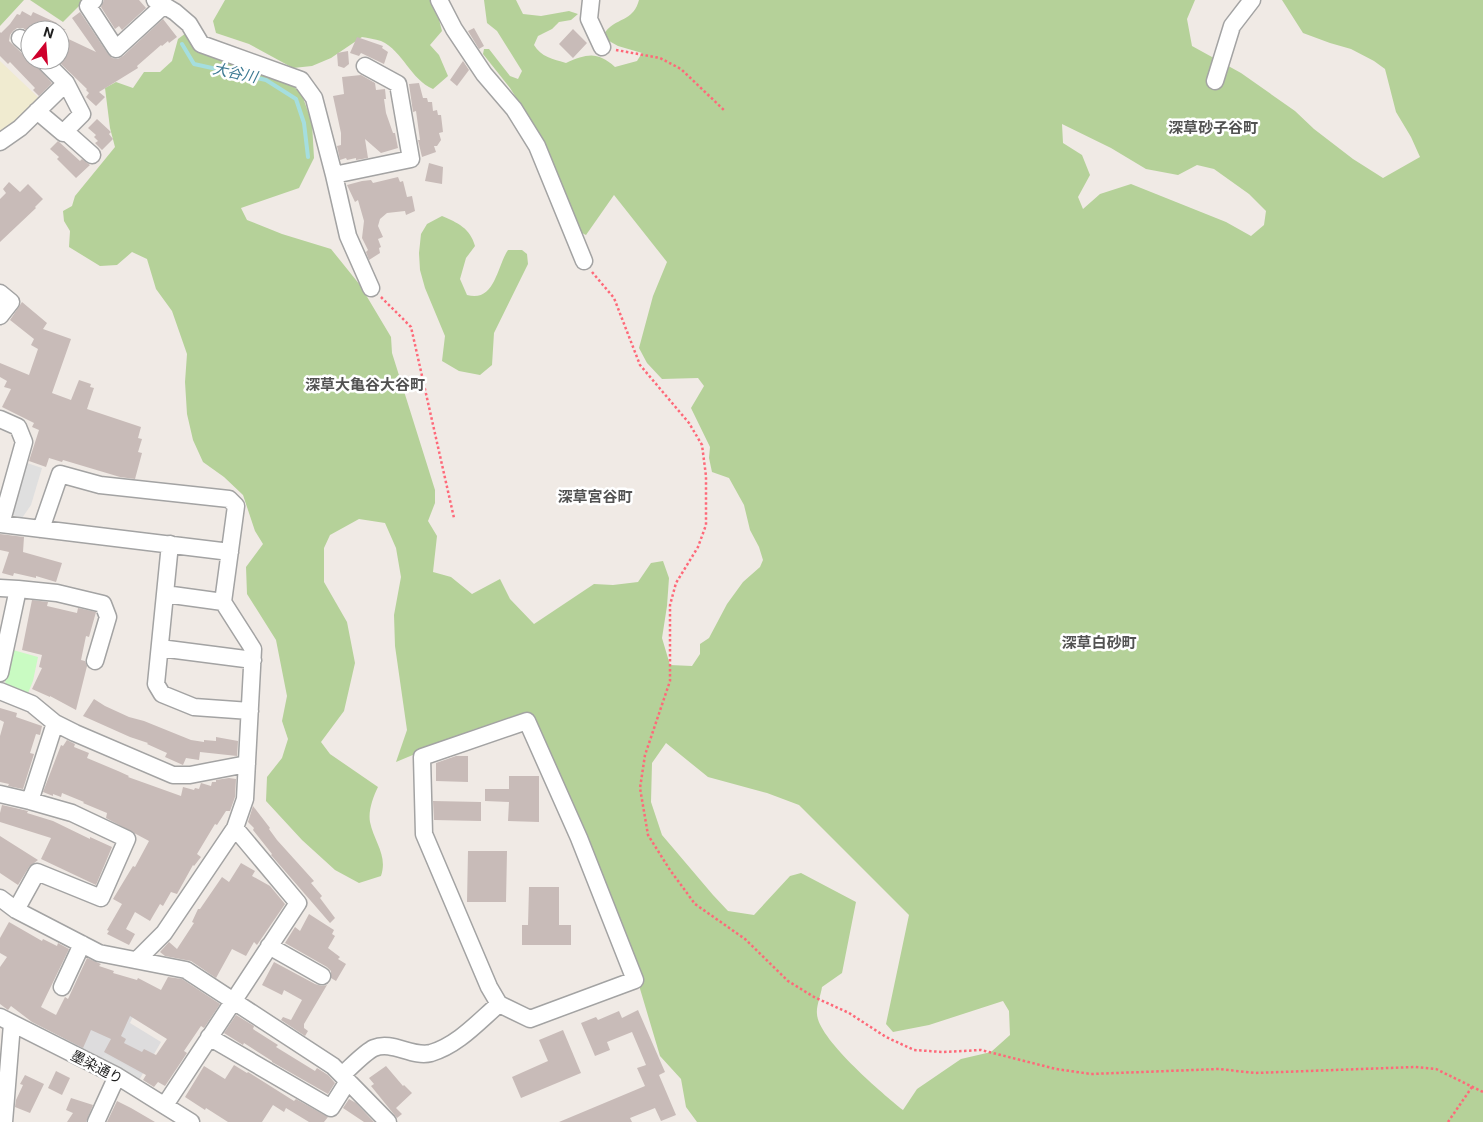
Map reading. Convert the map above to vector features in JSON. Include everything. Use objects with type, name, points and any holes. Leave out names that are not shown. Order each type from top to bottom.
[{"type":"street","points":[[94,0],[88,6],[116,49],[165,6],[189,24],[201,44],[301,80],[314,98],[348,236],[371,288]]},
{"type":"street","points":[[439,0],[454,29],[484,74],[514,109],[537,146],[584,261]]},
{"type":"street","points":[[591,0],[589,19],[602,47]]},
{"type":"street","points":[[1215,81],[1232,26],[1252,0]]},
{"type":"street","points":[[334,175],[411,159],[398,84],[365,66]]},
{"type":"street","points":[[53,70],[66,83],[82,114],[65,131]]},
{"type":"street","points":[[0,142],[20,128],[66,83]]},
{"type":"street","points":[[37,111],[63,133],[65,131],[92,155]]},
{"type":"street","points":[[0,294],[11,302],[0,316]]},
{"type":"street","points":[[0,419],[18,427],[24,442],[1,524],[230,552]]},
{"type":"street","points":[[41,529],[60,474],[100,485],[229,499],[236,506],[223,602],[253,649],[245,799],[235,828],[164,932],[137,960]]},
{"type":"street","points":[[170,544],[156,684],[162,694],[194,707],[250,710]]},
{"type":"street","points":[[0,588],[57,593],[103,604],[108,617],[96,662]]},
{"type":"street","points":[[0,673],[18,589]]},
{"type":"street","points":[[165,594],[223,602]]},
{"type":"street","points":[[160,648],[252,660]]},
{"type":"street","points":[[0,691],[32,704],[55,723],[75,733],[173,775],[190,775],[247,764]]},
{"type":"street","points":[[527,721],[579,838],[634,980],[530,1019],[499,1004],[489,987],[424,834],[422,757],[527,721]]},
{"type":"street","points":[[30,801],[55,723]]},
{"type":"street","points":[[0,794],[72,814],[127,839],[101,898],[37,872],[16,910]]},
{"type":"street","points":[[165,1106],[298,903],[235,828]]},
{"type":"street","points":[[0,898],[16,910],[99,953],[186,970],[333,1066],[388,1122]]},
{"type":"street","points":[[62,987],[82,944]]},
{"type":"street","points":[[269,946],[322,976]]},
{"type":"street","points":[[209,1037],[331,1108],[345,1078],[373,1048],[382,1046],[415,1053],[430,1053],[453,1044],[499,1004]]},
{"type":"street","points":[[3,1113],[6,1021]]},
{"type":"street","name":"墨染通り","points":[[6,1021],[117,1076],[184,1120]]},
{"type":"street","points":[[96,1122],[117,1076]]},
{"type":"path","points":[[602,47],[660,58],[681,69],[725,111]]},
{"type":"path","points":[[584,261],[614,298],[640,365],[689,423],[702,444],[706,476],[706,526],[698,547],[676,583],[670,604],[670,681],[644,755],[640,788],[648,835],[670,870],[695,904],[745,939],[788,981],[849,1013],[886,1037],[914,1050],[943,1052],[981,1050],[1056,1069],[1091,1074],[1219,1069],[1255,1073],[1415,1067],[1436,1069],[1483,1092]]},
{"type":"path","points":[[371,288],[411,326],[454,518]]},
{"type":"path","points":[[1448,1122],[1472,1087]]},
{"type":"shaded area","points":[[0,61],[42,101],[0,136]]},
{"type":"shaded area","points":[[24,462],[42,468],[31,505],[22,518],[13,515],[12,510]]},
{"type":"shaded area","points":[[81,1002],[138,1006],[130,1023],[161,1042],[138,1082],[62,1041]]},
{"type":"shaded area","points":[[105,1054],[141,1074],[137,1080],[101,1060]]},
{"type":"green space","points":[[0,0],[24,0],[0,26]]},
{"type":"green space","points":[[30,0],[85,0],[65,20],[60,20]]},
{"type":"green space","points":[[225,0],[434,0],[442,31],[430,45],[439,55],[448,76],[433,89],[425,85],[389,46],[381,41],[362,37],[331,58],[312,66],[293,68],[249,44],[216,33],[213,21]]},
{"type":"green space","points":[[484,0],[516,0],[523,14],[541,16],[569,11],[578,14],[571,20],[559,22],[552,29],[538,36],[534,45],[544,55],[566,63],[586,56],[597,56],[615,67],[637,61],[642,53],[618,46],[602,37],[614,24],[631,15],[639,0],[1195,0],[1187,19],[1192,46],[1241,73],[1295,111],[1314,129],[1353,159],[1383,178],[1420,157],[1396,112],[1385,69],[1351,49],[1303,33],[1282,0],[1483,0],[1483,1122],[697,1122],[686,1107],[681,1079],[660,1056],[638,982],[527,716],[475,729],[396,762],[407,730],[395,646],[394,615],[401,577],[396,548],[385,523],[359,519],[330,535],[324,548],[324,582],[347,622],[355,663],[344,711],[321,742],[330,754],[378,787],[371,804],[370,822],[382,855],[383,868],[381,876],[359,883],[335,870],[302,840],[266,801],[267,777],[282,758],[288,739],[282,721],[287,696],[276,640],[247,594],[246,567],[263,544],[255,531],[243,495],[224,477],[203,462],[193,440],[187,414],[185,382],[187,354],[172,311],[156,289],[147,259],[132,252],[117,265],[100,266],[69,247],[70,231],[64,221],[63,211],[72,206],[75,196],[115,147],[110,128],[105,88],[116,82],[133,88],[144,72],[160,72],[172,61],[178,39],[186,33],[284,80],[301,92],[312,123],[314,158],[299,188],[241,208],[247,220],[282,234],[331,249],[360,285],[391,337],[392,353],[435,490],[435,503],[428,521],[437,536],[433,572],[451,577],[472,594],[500,579],[510,599],[534,624],[594,584],[613,585],[638,582],[651,563],[663,561],[669,578],[662,638],[670,665],[692,666],[700,654],[700,644],[709,638],[727,604],[743,582],[760,567],[763,560],[750,530],[744,505],[729,478],[712,472],[709,458],[710,447],[691,408],[704,386],[698,378],[662,379],[647,363],[639,348],[653,296],[667,262],[614,195],[586,235],[572,228],[529,118],[510,88],[483,54],[484,49],[489,49],[510,76],[518,79],[522,71],[497,31],[487,23]],"holes":[[[1062,124],[1111,148],[1146,169],[1178,175],[1197,165],[1214,169],[1249,194],[1266,211],[1264,225],[1251,236],[1226,222],[1131,184],[1100,194],[1083,209],[1078,197],[1090,175],[1082,155],[1063,143]],[[666,743],[708,777],[767,793],[799,805],[909,915],[886,1024],[893,1032],[929,1025],[1003,1001],[1009,1011],[1010,1035],[991,1052],[961,1059],[917,1089],[903,1110],[867,1079],[839,1051],[820,1025],[817,1014],[822,987],[842,973],[856,902],[801,873],[790,876],[754,915],[728,911],[662,835],[651,802],[652,763]]]},
{"type":"green space","points":[[442,216],[467,230],[475,246],[466,258],[460,279],[467,295],[476,296],[484,294],[494,282],[508,250],[522,250],[527,254],[528,264],[494,333],[492,365],[480,375],[459,371],[442,361],[445,336],[425,288],[420,270],[421,234],[427,224]]},
{"type":"green space","points":[[13,650],[38,657],[33,681],[26,698],[7,690],[5,681]]},
{"type":"building","points":[[104,0],[139,0],[146,8],[122,30],[119,26],[115,29],[101,7]]},
{"type":"building","points":[[22,11],[31,16],[33,12],[50,20],[20,20],[20,28],[13,31],[9,41],[20,51],[20,70],[40,70],[52,83],[39,96],[33,90],[35,88],[10,62],[8,64],[0,56],[0,32],[10,24],[17,14],[20,15]]},
{"type":"building","points":[[80,12],[112,58],[118,59],[123,56],[163,19],[177,37],[169,43],[168,41],[161,45],[137,66],[138,68],[99,92],[105,97],[96,106],[86,97],[89,93],[87,89],[67,70],[70,70],[70,40],[96,52],[72,18]]},
{"type":"building","points":[[474,28],[484,46],[479,49],[468,31]]},
{"type":"building","points":[[573,29],[587,43],[573,58],[559,44]]},
{"type":"building","points":[[357,37],[383,46],[382,48],[388,52],[384,64],[361,53],[359,56],[350,53]]},
{"type":"building","points":[[348,51],[349,64],[344,68],[338,66],[337,53]]},
{"type":"building","points":[[463,61],[469,70],[457,86],[450,80]]},
{"type":"building","points":[[361,75],[375,83],[376,90],[385,89],[386,113],[393,133],[395,133],[398,148],[381,153],[365,139],[368,158],[347,160],[346,158],[340,160],[337,146],[341,145],[341,133],[333,96],[344,94],[342,77]]},
{"type":"building","points":[[419,83],[423,98],[427,98],[428,102],[432,102],[433,111],[437,110],[438,115],[441,115],[443,132],[439,133],[441,140],[437,146],[434,146],[436,152],[422,157],[418,140],[420,140],[416,111],[413,112],[409,84]]},
{"type":"building","points":[[97,119],[111,132],[109,134],[113,139],[102,150],[95,143],[98,141],[94,137],[96,135],[88,128]]},
{"type":"building","points":[[58,141],[80,161],[82,159],[90,165],[76,178],[50,149]]},
{"type":"building","points":[[429,163],[443,167],[442,184],[425,181]]},
{"type":"building","points":[[398,177],[400,182],[403,181],[407,197],[412,196],[415,211],[406,215],[405,211],[387,213],[380,219],[378,226],[383,237],[378,239],[381,247],[379,248],[380,253],[369,260],[366,252],[368,250],[362,238],[364,221],[358,200],[355,202],[347,185],[371,180],[373,183]]},
{"type":"building","points":[[9,182],[20,192],[28,184],[43,199],[0,242],[0,199],[6,193],[3,189]]},
{"type":"building","points":[[22,302],[47,323],[43,329],[71,339],[52,393],[71,400],[79,380],[91,384],[90,387],[94,388],[87,409],[141,427],[138,438],[142,439],[138,452],[142,453],[135,479],[120,477],[63,460],[62,462],[49,458],[46,467],[29,461],[39,430],[32,427],[34,423],[2,407],[11,389],[4,387],[7,381],[0,377],[0,363],[29,375],[38,349],[31,345],[34,339],[10,320]]},
{"type":"building","points":[[0,534],[24,537],[23,552],[62,563],[56,582],[36,576],[36,578],[14,573],[13,576],[2,573],[9,552],[0,550]]},
{"type":"building","points":[[32,600],[48,602],[47,606],[77,613],[78,608],[96,612],[89,637],[86,636],[81,660],[85,661],[87,666],[76,710],[32,689],[42,668],[39,667],[42,655],[22,650]]},
{"type":"building","points":[[94,699],[129,717],[191,740],[216,741],[216,737],[238,741],[237,756],[200,752],[199,760],[186,758],[183,765],[165,757],[167,753],[148,743],[83,716]]},
{"type":"building","points":[[0,708],[17,713],[16,717],[42,726],[40,735],[36,734],[30,753],[34,754],[23,789],[0,782],[0,736],[4,722],[0,720]]},
{"type":"building","points":[[67,740],[75,744],[74,747],[89,753],[87,758],[128,777],[181,796],[183,787],[194,790],[195,788],[199,789],[201,783],[211,786],[212,782],[216,782],[216,780],[236,779],[235,797],[230,811],[226,811],[217,825],[215,824],[197,854],[201,857],[193,865],[177,894],[171,892],[163,906],[160,904],[150,921],[135,912],[126,929],[135,934],[129,945],[107,934],[109,931],[107,930],[122,904],[113,899],[133,866],[135,867],[149,841],[106,818],[107,813],[84,802],[62,793],[61,797],[43,792],[61,745],[63,746]]},
{"type":"building","points":[[456,756],[468,756],[468,782],[436,781],[436,763]]},
{"type":"building","points":[[509,776],[539,776],[539,822],[508,821],[509,802],[485,801],[485,789],[509,789]]},
{"type":"building","points":[[433,801],[481,802],[481,821],[434,820]]},
{"type":"building","points":[[2,805],[28,811],[27,813],[53,821],[90,839],[90,837],[112,847],[96,885],[41,859],[51,838],[0,822]]},
{"type":"building","points":[[253,806],[277,840],[314,881],[311,883],[322,896],[320,898],[335,918],[330,923],[271,855],[253,830],[254,828],[248,822]]},
{"type":"building","points":[[0,836],[38,860],[29,867],[18,885],[0,873]]},
{"type":"building","points":[[468,851],[507,851],[506,902],[467,902]]},
{"type":"building","points":[[241,863],[255,871],[252,876],[270,886],[285,904],[257,945],[254,942],[246,956],[232,949],[216,978],[191,961],[165,956],[160,952],[169,942],[177,949],[194,923],[192,922],[198,909],[200,909],[222,877],[229,882]]},
{"type":"building","points":[[529,887],[559,887],[559,925],[571,925],[571,945],[522,945],[522,925],[528,925]]},
{"type":"building","points":[[309,914],[334,930],[332,934],[335,936],[328,948],[340,957],[338,959],[346,964],[336,981],[331,978],[331,971],[327,967],[285,943],[295,927],[300,931]]},
{"type":"building","points":[[9,922],[42,941],[43,939],[57,946],[58,943],[69,949],[41,1007],[56,1015],[65,997],[68,999],[87,958],[101,964],[99,966],[114,971],[113,973],[137,980],[138,978],[161,990],[168,977],[182,979],[220,1004],[204,1028],[201,1026],[184,1051],[187,1053],[165,1086],[158,1082],[154,1087],[143,1080],[146,1075],[104,1052],[111,1039],[91,1030],[83,1048],[32,1022],[11,1006],[8,1010],[0,1004],[0,967],[7,957],[0,953],[0,938]],"holes":[[[130,1016],[167,1039],[156,1055],[144,1049],[142,1052],[124,1043],[126,1039],[121,1036]]]},
{"type":"building","points":[[274,962],[315,984],[327,985],[304,1024],[304,1028],[308,1031],[305,1036],[281,1020],[283,1017],[291,1020],[302,1000],[284,990],[282,995],[262,985]]},
{"type":"building","points":[[638,1010],[665,1072],[659,1075],[676,1115],[661,1121],[655,1108],[630,1118],[632,1122],[559,1122],[645,1086],[637,1068],[646,1065],[632,1032],[607,1042],[610,1050],[595,1056],[581,1023],[596,1017],[598,1020],[619,1011],[622,1018]]},
{"type":"building","points":[[236,1015],[254,1026],[253,1029],[278,1045],[276,1047],[315,1071],[317,1068],[328,1075],[335,1083],[328,1094],[224,1033]]},
{"type":"building","points":[[563,1030],[581,1073],[521,1098],[512,1077],[548,1061],[539,1040]]},
{"type":"building","points":[[234,1065],[294,1101],[296,1099],[328,1117],[324,1122],[309,1122],[286,1108],[284,1112],[273,1105],[262,1122],[228,1122],[185,1097],[204,1066],[225,1079]]},
{"type":"building","points":[[386,1066],[403,1086],[412,1093],[396,1108],[402,1114],[397,1118],[371,1086],[374,1084],[369,1078]]},
{"type":"building","points":[[56,1071],[70,1078],[62,1095],[48,1088]]},
{"type":"building","points":[[25,1075],[44,1084],[30,1113],[15,1107],[23,1085],[20,1084]]},
{"type":"building","points":[[71,1098],[93,1105],[86,1122],[67,1122],[73,1113],[66,1110]]},
{"type":"building","points":[[349,1099],[356,1103],[374,1122],[364,1122],[343,1108]]},
{"type":"building","points":[[117,1101],[131,1108],[155,1122],[107,1122]]},
{"type":"waterway","name":"大谷川","points":[[182,44],[194,64],[266,80],[296,99],[304,123],[308,157]]},
{"type":"district","name":"深草砂子谷町","points":[[1213,128]]},
{"type":"district","name":"深草大亀谷大谷町","points":[[365,385]]},
{"type":"district","name":"深草宮谷町","points":[[595,497]]},
{"type":"district","name":"深草白砂町","points":[[1099,643]]}]
